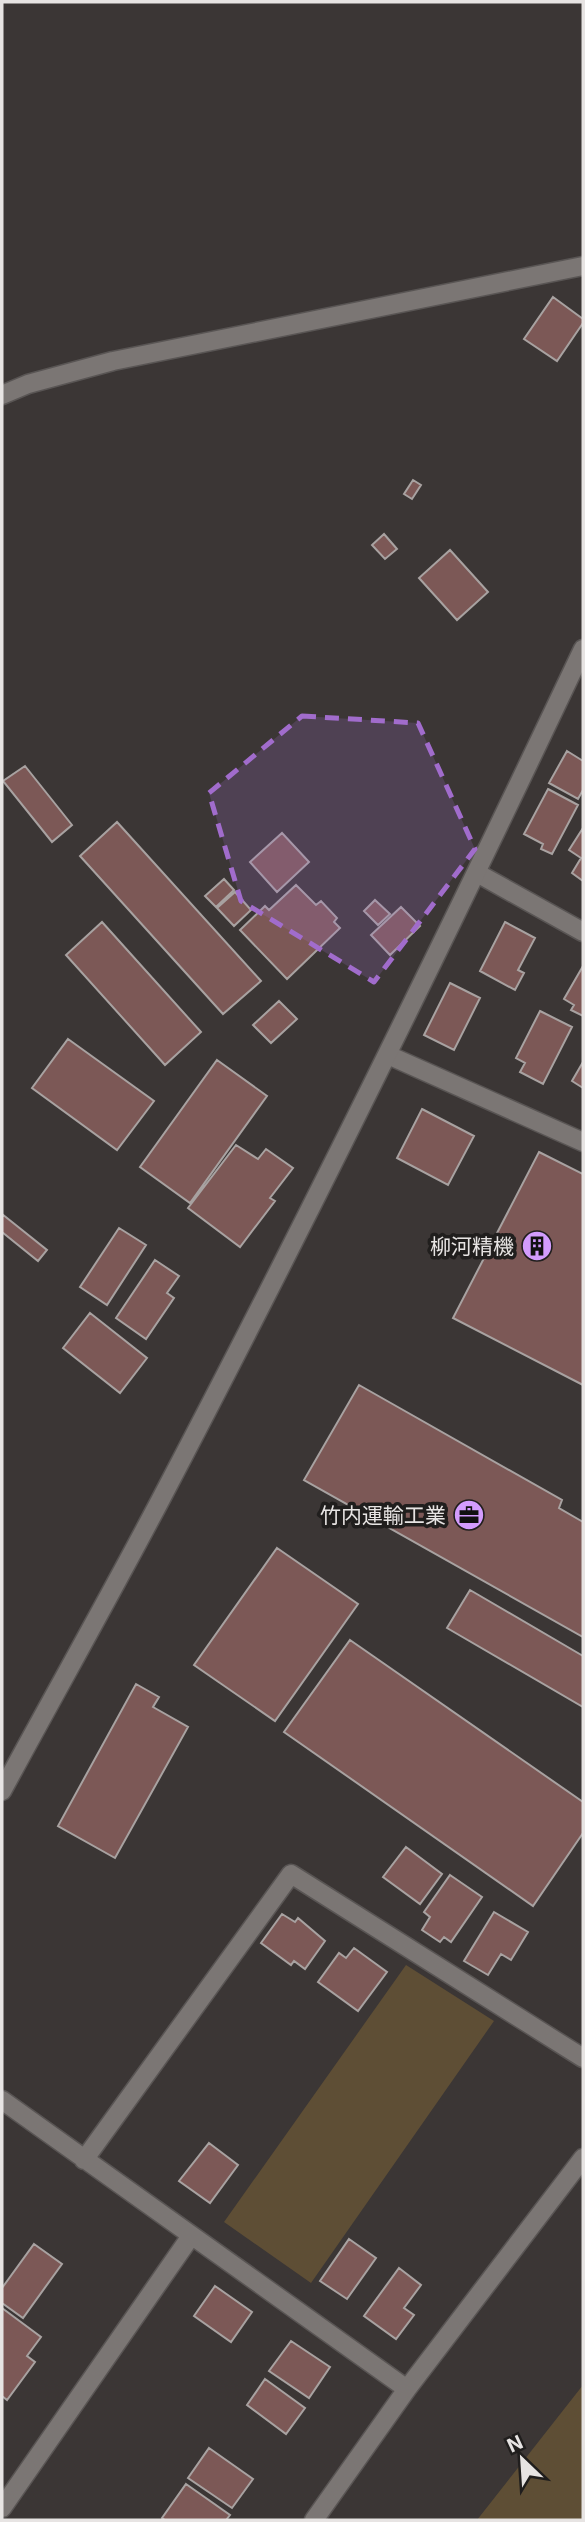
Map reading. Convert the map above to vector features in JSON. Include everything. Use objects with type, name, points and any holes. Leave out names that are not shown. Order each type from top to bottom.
[{"type":"street","points":[[2,395],[28,384],[113,360],[583,266]]},
{"type":"street","points":[[2,1791],[168,1486],[388,1055],[583,649]]},
{"type":"street","points":[[477,873],[583,932]]},
{"type":"street","points":[[388,1055],[583,1143]]},
{"type":"street","points":[[84,2160],[291,1874],[583,2058]]},
{"type":"street","points":[[2,2100],[407,2389]]},
{"type":"street","points":[[314,2520],[407,2389],[583,2158]]},
{"type":"street","points":[[2,2508],[191,2236]]},
{"type":"highlighted area","points":[[302,716],[418,723],[475,849],[374,982],[241,901],[209,793]]},
{"type":"shaded area","points":[[406,1965],[494,2021],[311,2283],[224,2222]]},
{"type":"shaded area","points":[[583,2385],[583,2520],[477,2520]]},
{"type":"building","points":[[553,297],[583,319],[583,323],[557,361],[524,339]]},
{"type":"building","points":[[413,480],[421,485],[412,499],[404,494]]},
{"type":"building","points":[[384,534],[397,549],[385,559],[372,545]]},
{"type":"building","points":[[450,550],[488,592],[457,620],[419,578]]},
{"type":"building","points":[[567,751],[583,761],[583,790],[578,799],[549,783]]},
{"type":"building","points":[[25,766],[72,825],[52,842],[3,781]]},
{"type":"building","points":[[548,789],[578,805],[552,854],[541,849],[543,844],[524,834]]},
{"type":"building","points":[[117,822],[261,981],[223,1014],[80,856]]},
{"type":"building","points":[[583,828],[583,881],[572,873],[581,858],[569,850]]},
{"type":"building","points":[[282,833],[309,862],[277,892],[250,862]]},
{"type":"building","points":[[224,879],[234,890],[216,907],[205,896]]},
{"type":"building","points":[[296,885],[316,905],[321,901],[337,918],[334,922],[340,928],[287,979],[240,930],[265,906],[269,910]]},
{"type":"building","points":[[235,892],[251,910],[234,926],[217,908]]},
{"type":"building","points":[[375,900],[390,914],[378,925],[364,911]]},
{"type":"building","points":[[401,907],[420,926],[390,955],[371,935]]},
{"type":"building","points":[[102,922],[201,1032],[165,1065],[66,955]]},
{"type":"building","points":[[505,922],[535,938],[518,970],[524,973],[515,990],[480,971]]},
{"type":"building","points":[[583,966],[583,1016],[571,1010],[574,1005],[564,999]]},
{"type":"building","points":[[450,983],[480,998],[454,1050],[424,1035]]},
{"type":"building","points":[[279,1001],[297,1019],[271,1043],[253,1025]]},
{"type":"building","points":[[540,1011],[572,1027],[543,1084],[520,1072],[525,1063],[516,1058]]},
{"type":"building","points":[[68,1039],[154,1101],[117,1150],[32,1088]]},
{"type":"building","points":[[217,1060],[267,1096],[190,1203],[140,1167]]},
{"type":"building","points":[[583,1062],[583,1088],[572,1081]]},
{"type":"building","points":[[422,1109],[474,1136],[448,1185],[397,1158]]},
{"type":"building","points":[[236,1145],[258,1159],[266,1149],[293,1168],[270,1198],[275,1201],[240,1247],[188,1208]]},
{"type":"building","name":"柳河精機","points":[[539,1152],[583,1174],[583,1385],[453,1318]]},
{"type":"building","points":[[2,1214],[47,1250],[38,1261],[2,1232]]},
{"type":"building","points":[[119,1228],[146,1245],[107,1305],[80,1287]]},
{"type":"building","points":[[155,1260],[179,1276],[167,1293],[174,1298],[146,1339],[116,1318]]},
{"type":"building","points":[[90,1313],[147,1358],[120,1393],[63,1348]]},
{"type":"building","name":"竹内運輸工業","points":[[359,1385],[562,1500],[559,1508],[583,1522],[583,1637],[304,1480]]},
{"type":"building","points":[[277,1548],[358,1604],[275,1721],[194,1665]]},
{"type":"building","points":[[470,1590],[583,1656],[583,1707],[447,1628]]},
{"type":"building","points":[[350,1640],[583,1802],[583,1833],[533,1906],[284,1732]]},
{"type":"building","points":[[136,1684],[159,1697],[153,1707],[188,1727],[115,1858],[58,1826]]},
{"type":"building","points":[[406,1847],[442,1874],[420,1904],[383,1877]]},
{"type":"building","points":[[450,1875],[482,1897],[451,1942],[444,1937],[440,1942],[422,1930],[430,1917],[424,1912]]},
{"type":"building","points":[[494,1912],[528,1932],[511,1960],[501,1954],[488,1975],[464,1961]]},
{"type":"building","points":[[282,1914],[295,1922],[298,1918],[325,1941],[305,1969],[294,1961],[291,1965],[261,1943]]},
{"type":"building","points":[[354,1948],[387,1972],[358,2011],[318,1982],[339,1953],[346,1958]]},
{"type":"building","points":[[209,2143],[238,2165],[210,2203],[179,2181]]},
{"type":"building","points":[[349,2239],[376,2258],[347,2299],[320,2281]]},
{"type":"building","points":[[34,2244],[62,2264],[23,2318],[2,2303],[2,2288]]},
{"type":"building","points":[[399,2268],[421,2285],[404,2308],[414,2315],[396,2339],[364,2316]]},
{"type":"building","points":[[215,2286],[252,2312],[231,2342],[194,2316]]},
{"type":"building","points":[[2,2308],[41,2337],[27,2356],[35,2362],[7,2400],[2,2396]]},
{"type":"building","points":[[291,2341],[330,2367],[309,2398],[269,2371]]},
{"type":"building","points":[[265,2379],[305,2408],[286,2434],[247,2405]]},
{"type":"building","points":[[209,2448],[253,2479],[232,2508],[188,2478]]},
{"type":"building","points":[[186,2484],[230,2515],[226,2520],[162,2518]]},
{"type":"place","name":"柳河精機","points":[[537,1246]]},
{"type":"place","name":"竹内運輸工業","points":[[469,1515]]}]
